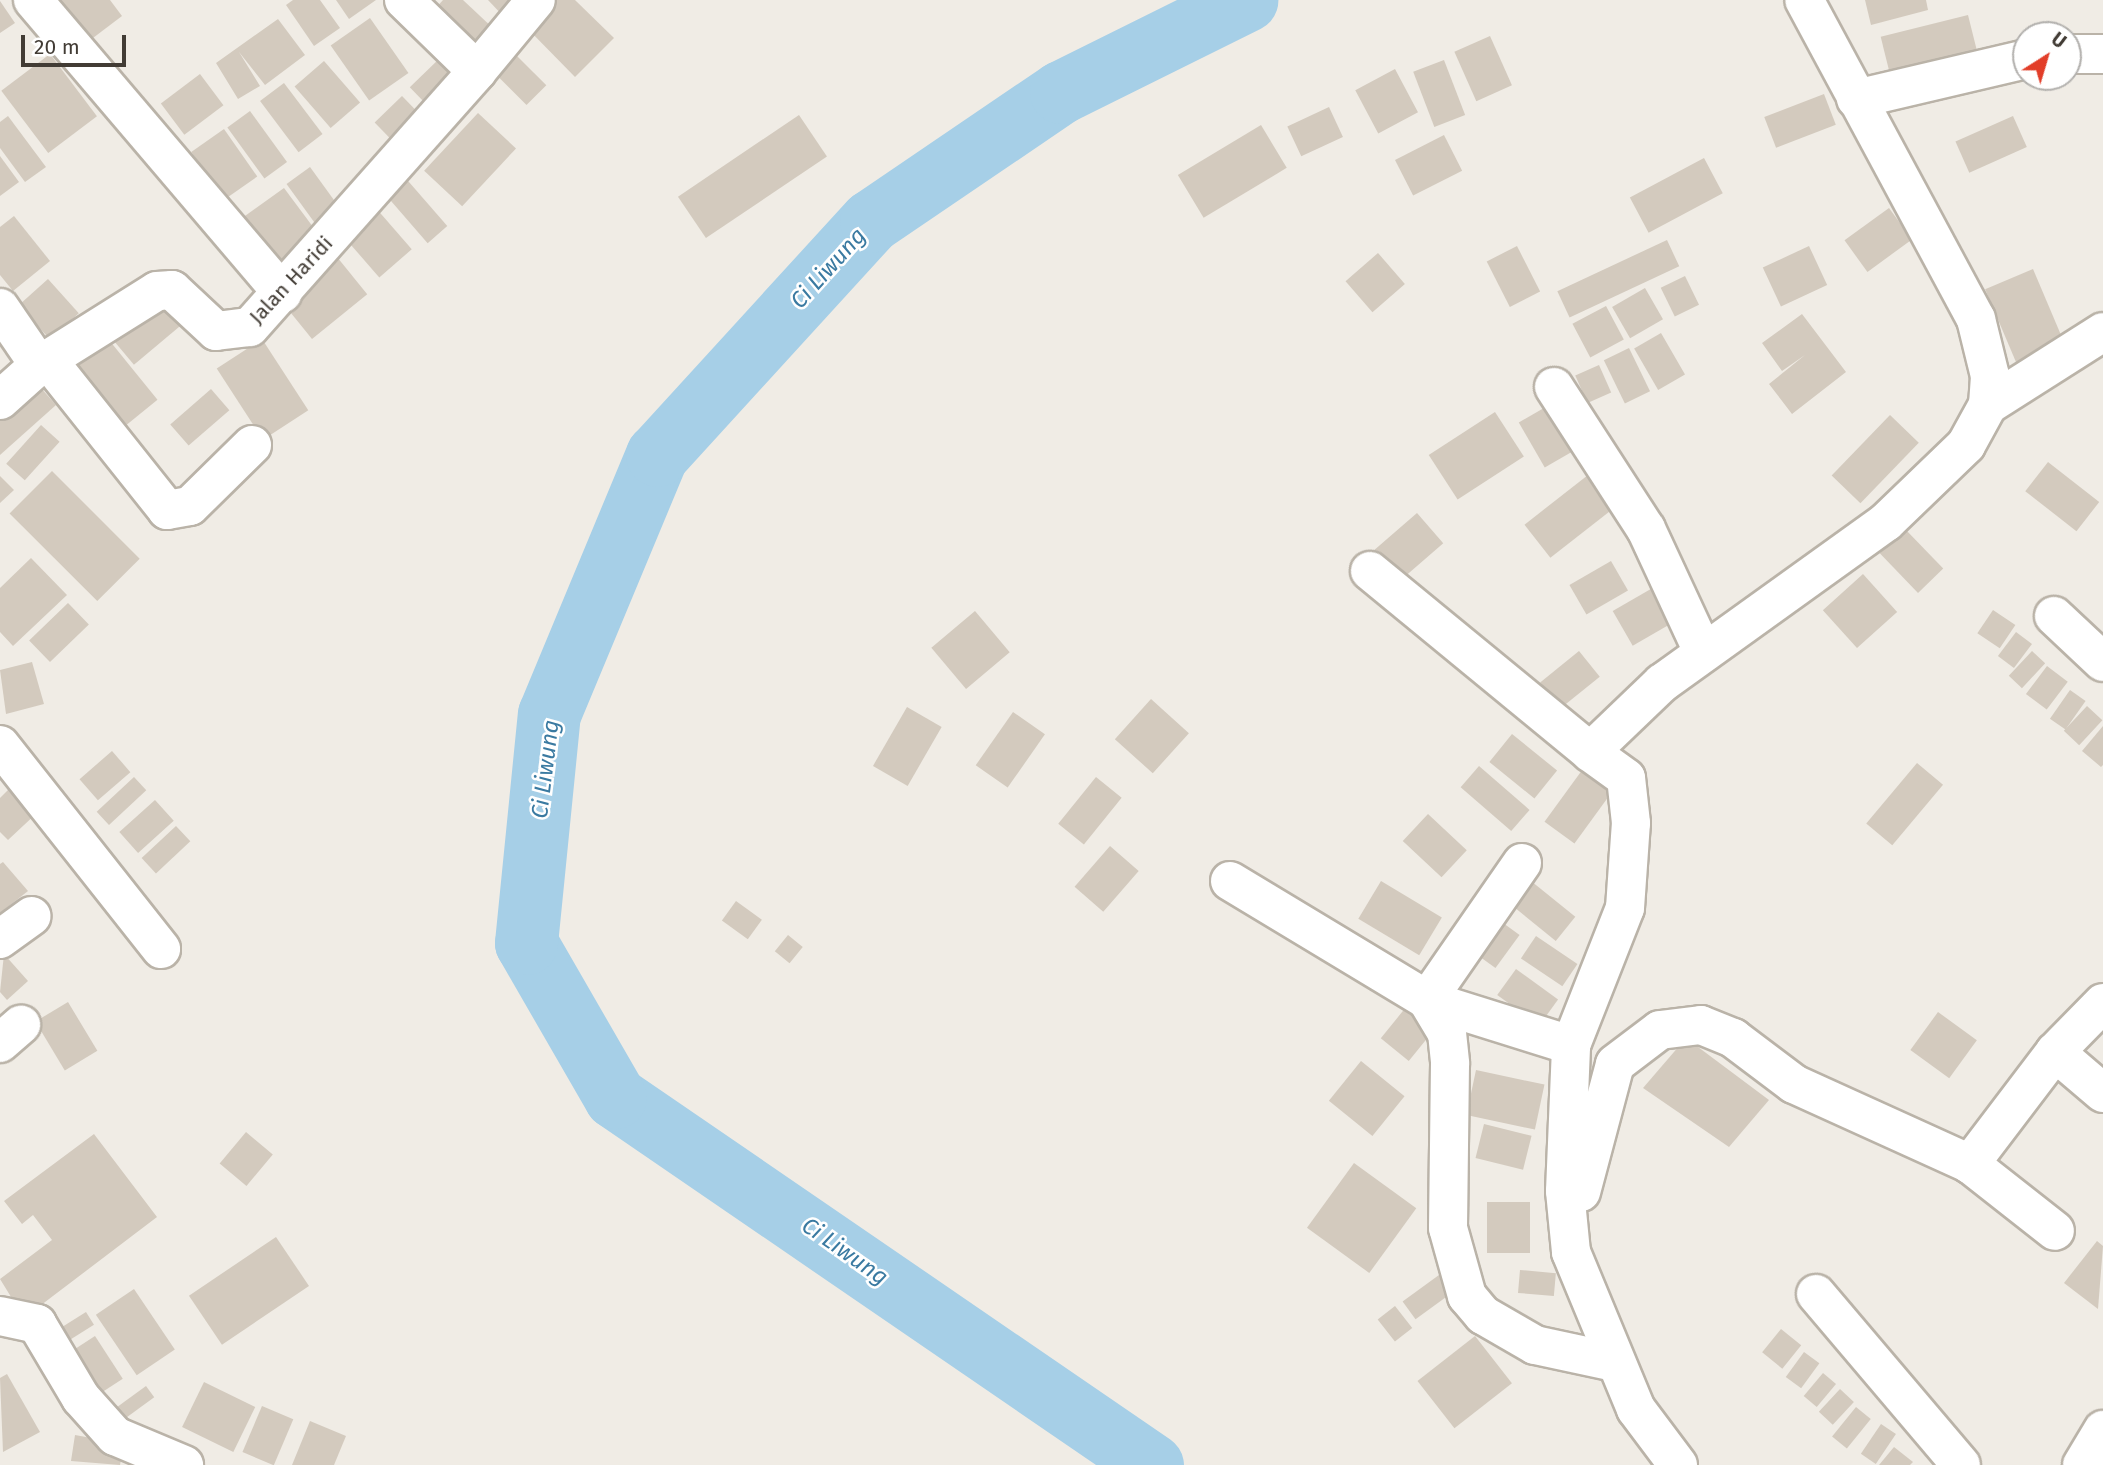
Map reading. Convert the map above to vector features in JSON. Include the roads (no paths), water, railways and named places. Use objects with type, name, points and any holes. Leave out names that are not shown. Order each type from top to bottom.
[{"type":"street","points":[[33,0],[282,293]]},
{"type":"street","points":[[404,0],[477,71]]},
{"type":"street","name":"Jalan Haridi","points":[[0,400],[43,362],[157,291],[172,290],[216,331],[237,332],[282,293],[536,0]]},
{"type":"street","points":[[1590,751],[1703,652],[1886,522],[1966,445],[1988,405],[1990,376],[1976,319],[1804,0]]},
{"type":"street","points":[[2082,54],[2103,54]]},
{"type":"street","points":[[1856,99],[2012,62]]},
{"type":"street","points":[[0,308],[167,510],[190,506],[252,445]]},
{"type":"street","points":[[1988,405],[2103,331]]},
{"type":"street","points":[[1554,387],[1646,529],[1703,652]]},
{"type":"street","points":[[1370,570],[1626,778],[1629,847],[1625,908],[1571,1045],[1568,1211],[1574,1264],[1614,1362],[1636,1409],[1678,1465]]},
{"type":"street","points":[[2054,616],[2098,648]]},
{"type":"street","points":[[0,745],[160,949]]},
{"type":"street","points":[[1427,1000],[1522,863]]},
{"type":"street","points":[[1230,881],[1427,1000],[1571,1045]]},
{"type":"street","points":[[0,939],[32,916]]},
{"type":"street","points":[[1427,1000],[1447,1034],[1448,1228],[1467,1296],[1483,1315],[1535,1345],[1614,1362]]},
{"type":"street","points":[[1970,1164],[2055,1052],[2103,1003]]},
{"type":"street","points":[[1568,1211],[1582,1191],[1615,1064],[1649,1035],[1671,1028],[1702,1025],[1732,1038],[1794,1084],[1970,1164],[2055,1231]]},
{"type":"street","points":[[2055,1052],[2103,1093]]},
{"type":"street","points":[[1816,1294],[1961,1465]]},
{"type":"street","points":[[0,1316],[37,1324],[81,1398],[115,1436],[184,1465]]},
{"type":"street","points":[[2082,1465],[2103,1430]]},
{"type":"waterway","name":"Ci Liwung","points":[[1152,1465],[615,1097],[526,943],[549,714],[657,455],[871,221],[1061,92],[1246,0]]}]
